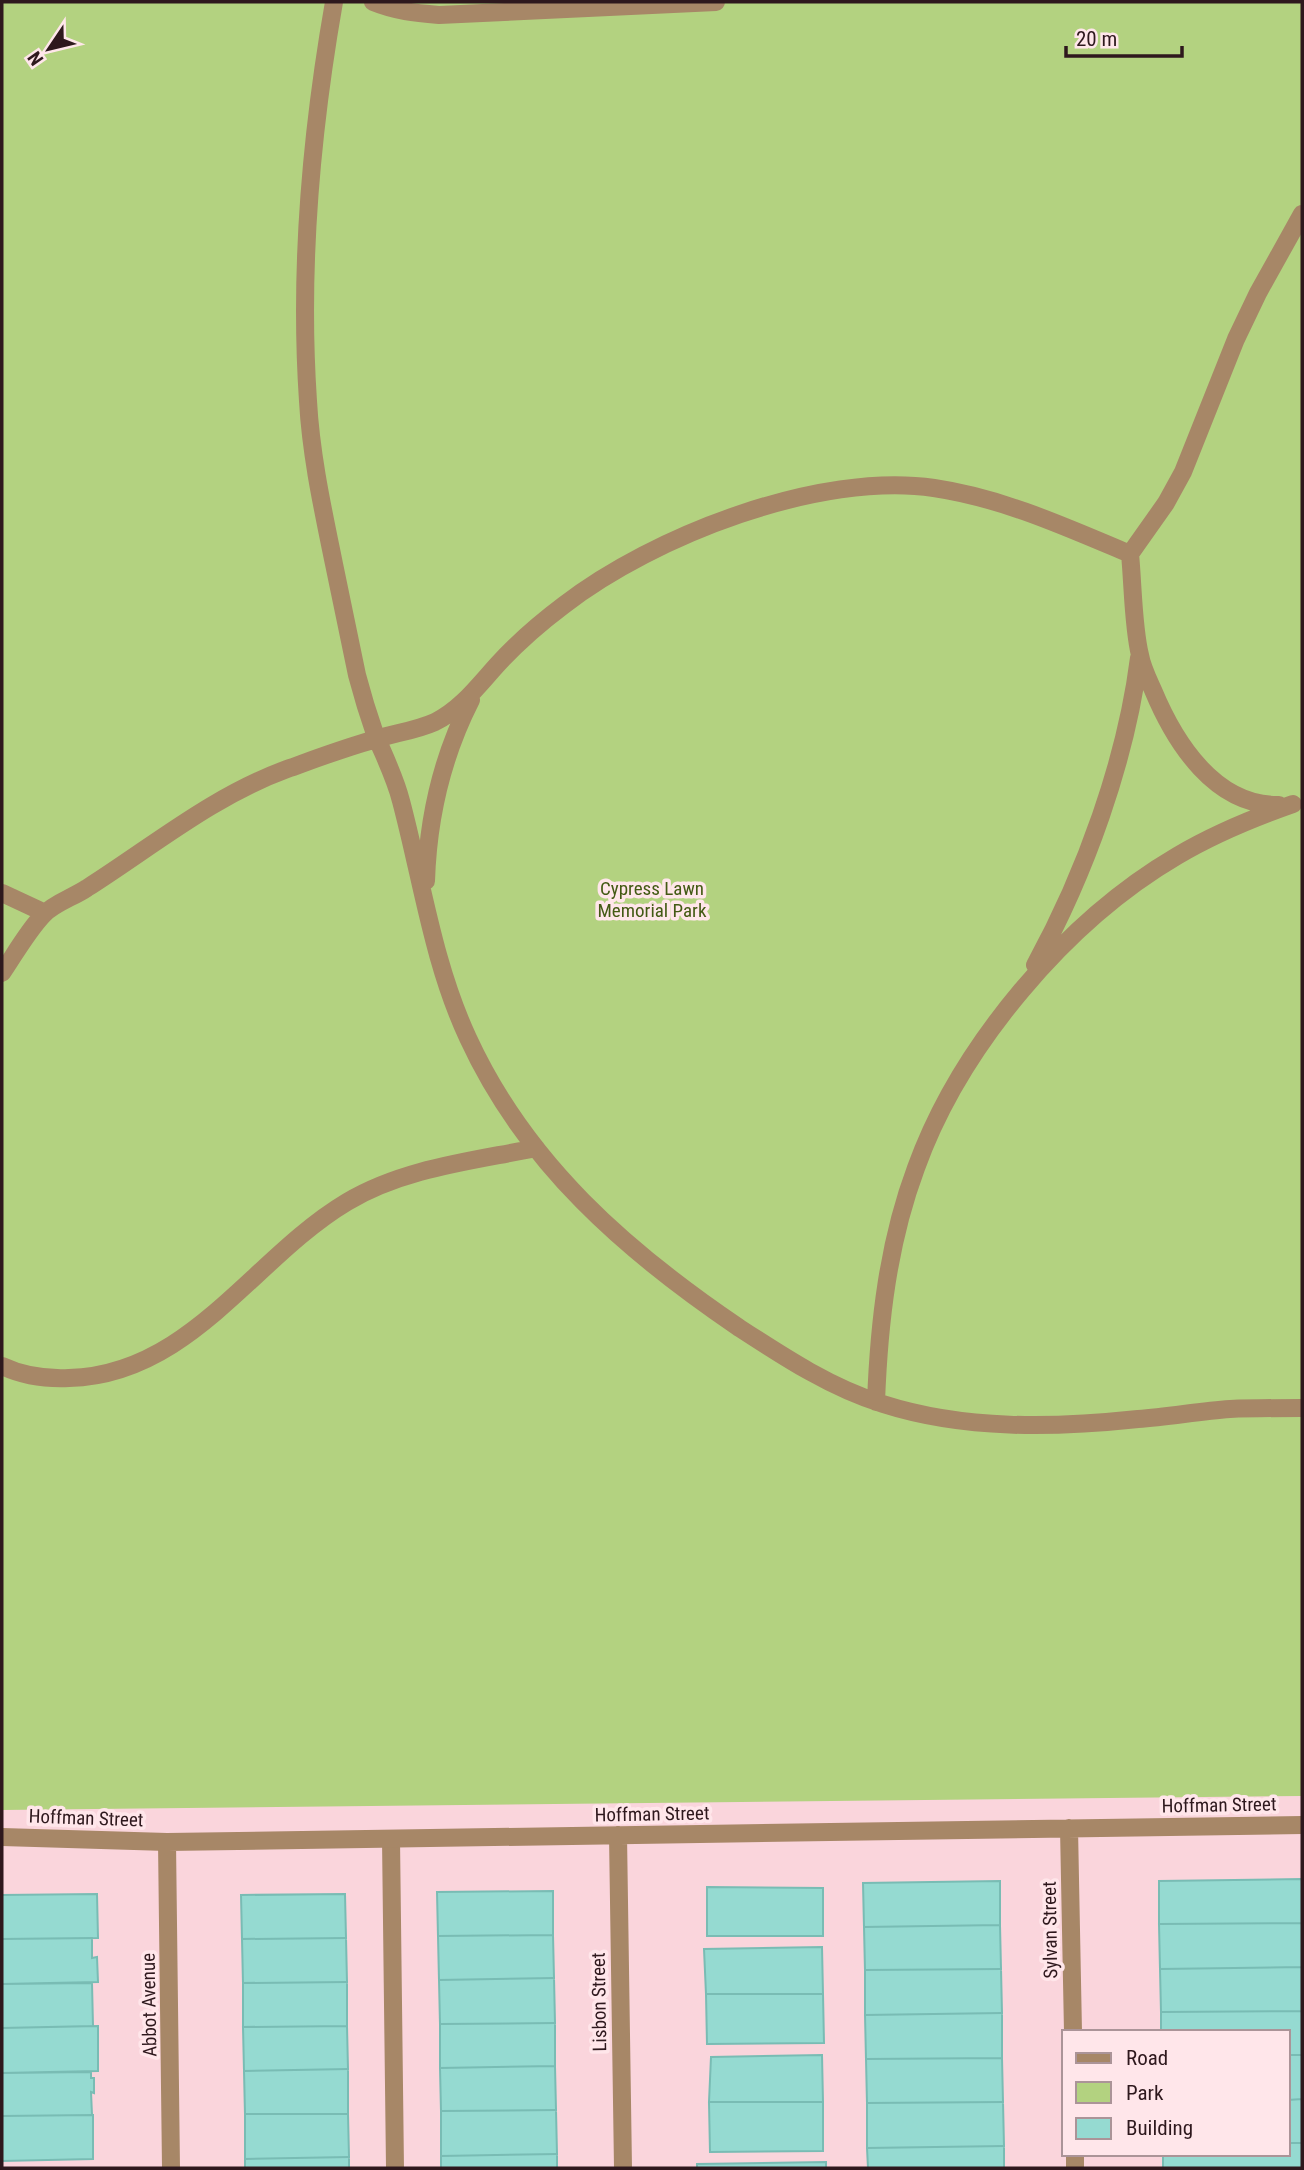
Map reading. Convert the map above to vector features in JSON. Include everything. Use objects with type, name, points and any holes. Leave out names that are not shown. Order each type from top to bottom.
[{"type":"street","points":[[334,2],[323,65],[311,179],[306,294],[308,403],[325,521],[358,676],[377,738],[400,797],[427,914],[452,1000],[467,1036],[501,1100],[560,1178],[615,1235],[671,1280],[757,1339],[802,1367],[876,1402],[939,1417],[1055,1425],[1230,1409],[1302,1408]]},
{"type":"street","points":[[373,2],[411,13],[439,15],[716,2]]},
{"type":"street","points":[[1013,1001],[1044,950],[1084,859],[1122,745],[1139,655],[1130,554],[1166,503],[1183,472],[1236,339],[1302,214]]},
{"type":"street","points":[[2,973],[45,913],[88,888],[211,805],[284,770],[439,720],[460,706],[496,666],[540,624],[585,590],[622,566],[725,520],[818,494],[863,487],[930,487],[965,494],[1039,517],[1130,554]]},
{"type":"street","points":[[1139,655],[1168,722],[1194,761],[1208,776],[1245,800],[1276,806],[1298,802]]},
{"type":"street","points":[[427,914],[427,849],[440,778],[450,747],[478,688]]},
{"type":"street","points":[[876,1402],[878,1354],[887,1278],[916,1167],[951,1094],[991,1030],[1052,957],[1124,893],[1157,869],[1213,836],[1298,802]]},
{"type":"street","points":[[4,890],[45,913]]},
{"type":"street","points":[[2,1366],[36,1377],[83,1378],[134,1364],[183,1338],[240,1292],[294,1241],[347,1202],[404,1177],[536,1149]]},
{"type":"street","name":"Hoffman Street","points":[[2,1837],[167,1842],[1302,1825]]},
{"type":"street","name":"Sylvan Street","points":[[1069,1828],[1073,2030]]},
{"type":"street","name":"Lisbon Street","points":[[618,1835],[623,2168]]},
{"type":"street","points":[[391,1839],[395,2168]]},
{"type":"street","name":"Abbot Avenue","points":[[167,1842],[172,2168]]},
{"type":"green space","name":"Cypress Lawn Memorial Park","points":[[2,2],[1302,2],[1302,1796],[2,1810]]},
{"type":"building","points":[[1302,1879],[1302,1923],[1159,1924],[1159,1881]]},
{"type":"building","points":[[1000,1881],[1000,1925],[864,1927],[863,1883]]},
{"type":"building","points":[[707,1887],[823,1888],[823,1936],[707,1936]]},
{"type":"building","points":[[553,1891],[553,1935],[438,1936],[437,1892]]},
{"type":"building","points":[[97,1894],[98,1938],[2,1939],[2,1895]]},
{"type":"building","points":[[345,1894],[346,1938],[242,1939],[241,1895]]},
{"type":"building","points":[[1302,1923],[1302,1967],[1160,1969],[1159,1924]]},
{"type":"building","points":[[1000,1925],[1001,1969],[865,1970],[864,1927]]},
{"type":"building","points":[[553,1935],[554,1978],[439,1980],[438,1936]]},
{"type":"building","points":[[92,1938],[92,1958],[97,1957],[98,1982],[2,1984],[2,1939]]},
{"type":"building","points":[[346,1938],[347,1982],[243,1983],[242,1939]]},
{"type":"building","points":[[822,1947],[823,1994],[706,1994],[704,1949]]},
{"type":"building","points":[[1302,1967],[1302,2011],[1161,2012],[1160,1969]]},
{"type":"building","points":[[1001,1969],[1002,2013],[865,2015],[865,1970]]},
{"type":"building","points":[[554,1978],[555,2023],[440,2024],[439,1980]]},
{"type":"building","points":[[347,1982],[347,2026],[243,2027],[243,1983]]},
{"type":"building","points":[[92,1983],[93,2026],[2,2028],[2,1984]]},
{"type":"building","points":[[706,1994],[823,1994],[824,2043],[707,2044]]},
{"type":"building","points":[[1302,2011],[1302,2055],[1290,2055],[1290,2030],[1161,2030],[1161,2012]]},
{"type":"building","points":[[1002,2013],[1002,2058],[866,2059],[865,2015]]},
{"type":"building","points":[[555,2023],[555,2066],[440,2068],[440,2024]]},
{"type":"building","points":[[98,2026],[98,2071],[2,2073],[2,2028]]},
{"type":"building","points":[[347,2026],[348,2069],[244,2071],[243,2027]]},
{"type":"building","points":[[822,2055],[823,2102],[709,2102],[711,2057]]},
{"type":"building","points":[[1290,2055],[1302,2055],[1302,2099],[1290,2100]]},
{"type":"building","points":[[1002,2058],[1003,2102],[867,2103],[866,2059]]},
{"type":"building","points":[[555,2066],[556,2110],[441,2111],[440,2068]]},
{"type":"building","points":[[348,2069],[348,2114],[245,2114],[244,2071]]},
{"type":"building","points":[[91,2072],[91,2078],[94,2078],[94,2093],[91,2092],[92,2115],[2,2116],[2,2073]]},
{"type":"building","points":[[1302,2099],[1302,2143],[1290,2143],[1290,2100]]},
{"type":"building","points":[[709,2102],[823,2102],[823,2151],[710,2152]]},
{"type":"building","points":[[1003,2102],[1004,2146],[867,2148],[867,2103]]},
{"type":"building","points":[[556,2110],[557,2154],[441,2156],[441,2111]]},
{"type":"building","points":[[245,2114],[348,2114],[349,2157],[245,2159]]},
{"type":"building","points":[[93,2115],[93,2159],[2,2161],[2,2116]]},
{"type":"building","points":[[1290,2143],[1302,2143],[1302,2168],[1163,2168],[1163,2156],[1290,2156]]},
{"type":"building","points":[[1004,2146],[1004,2168],[868,2168],[867,2148]]},
{"type":"building","points":[[557,2154],[557,2168],[441,2168],[441,2156]]},
{"type":"building","points":[[349,2157],[349,2168],[245,2168],[245,2159]]},
{"type":"building","points":[[826,2162],[826,2168],[697,2168],[697,2164]]}]
